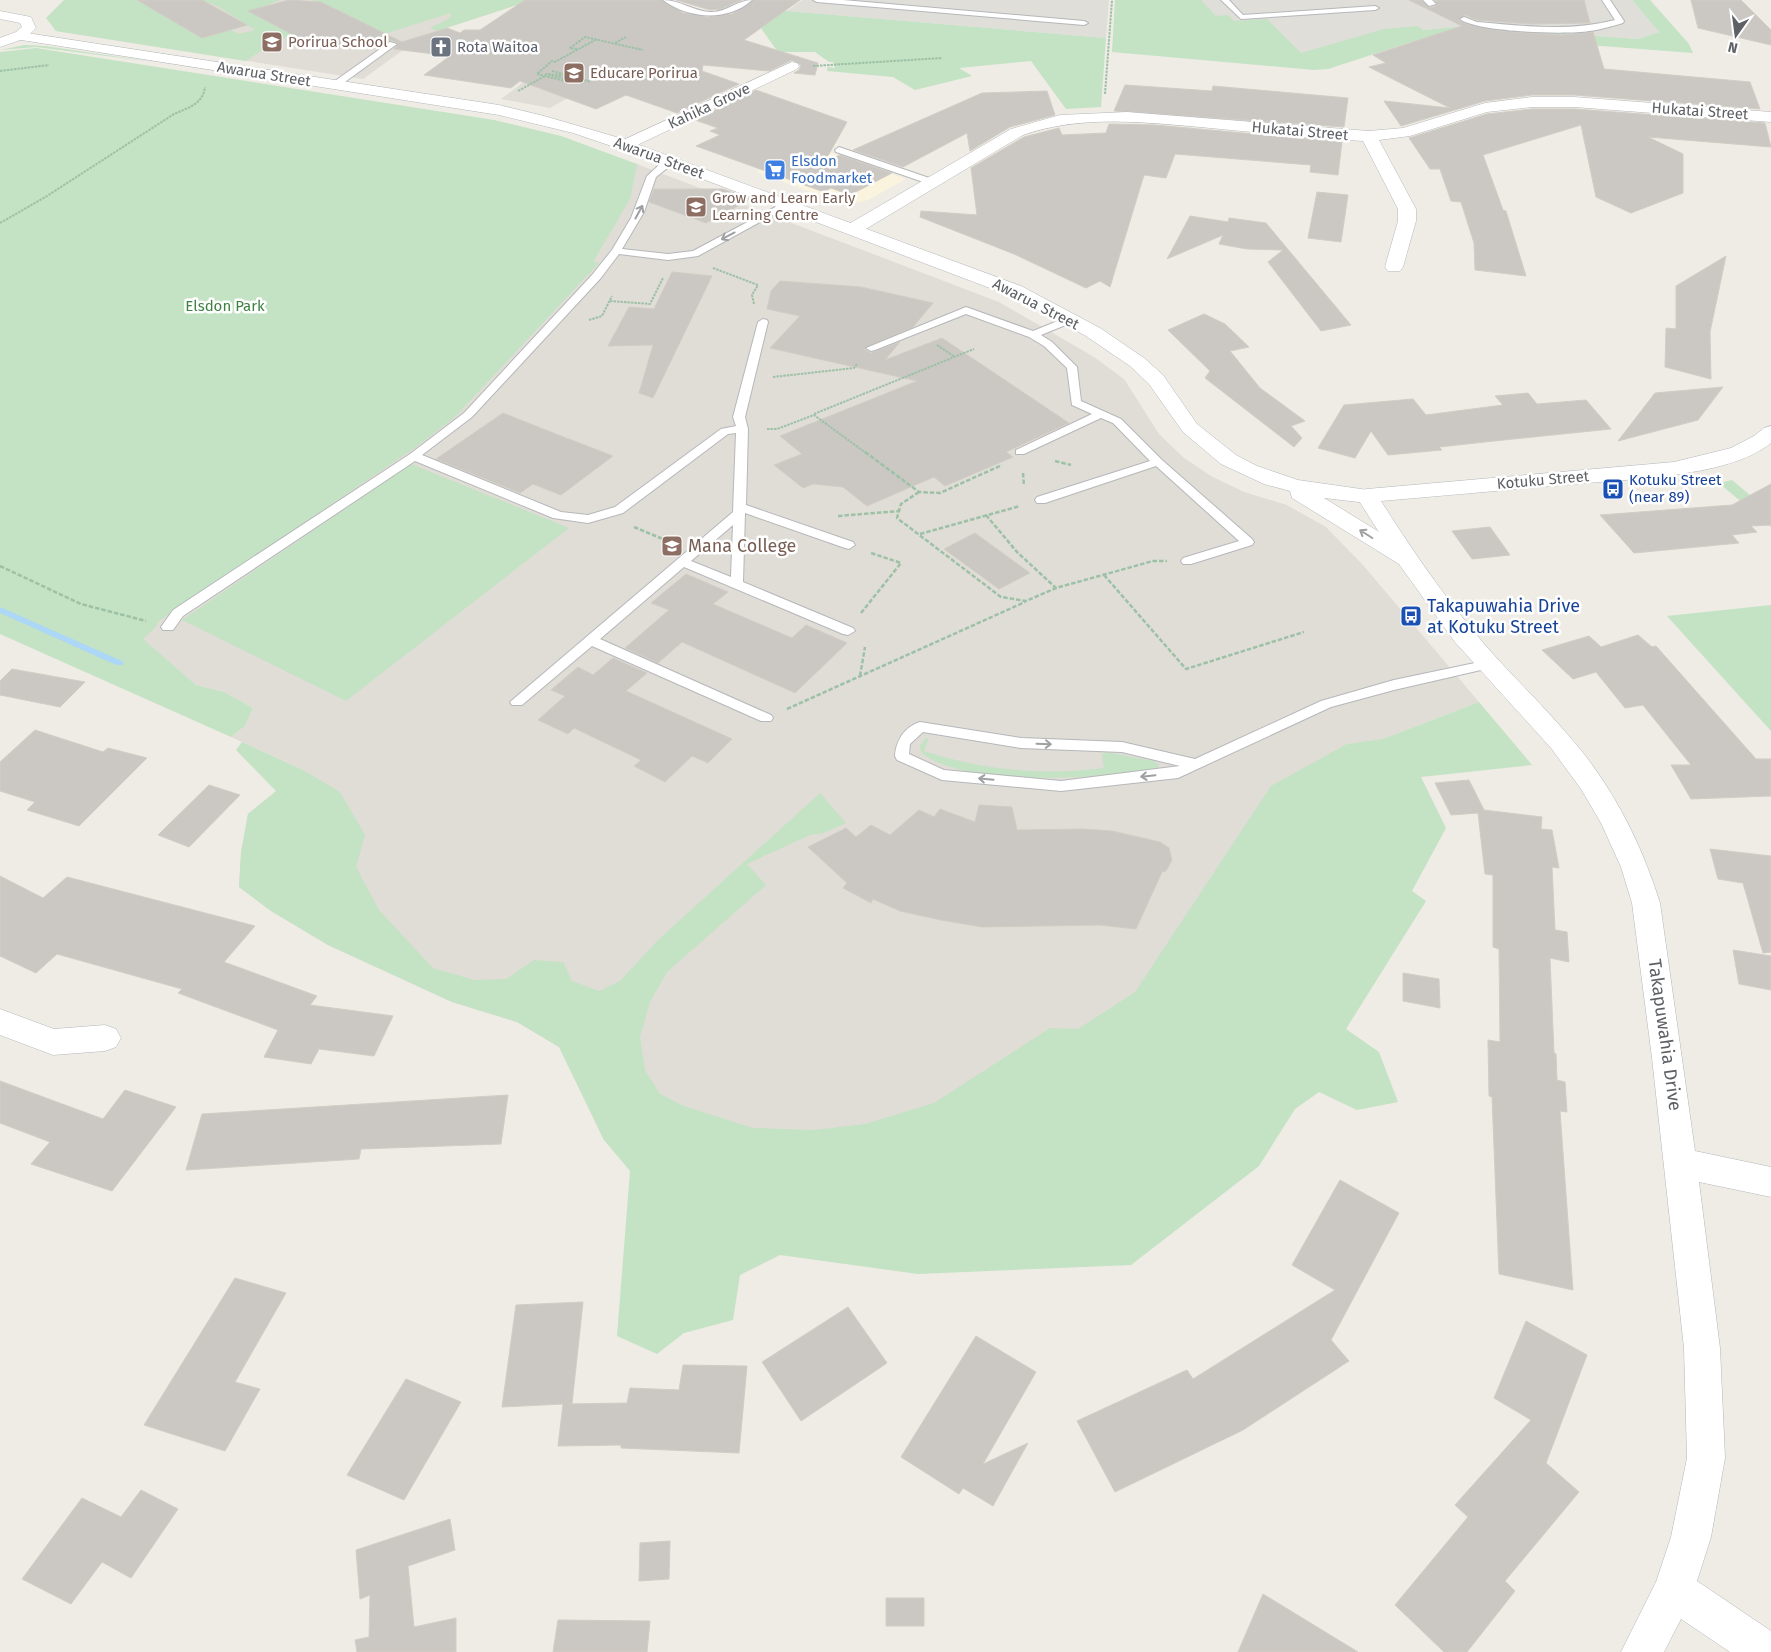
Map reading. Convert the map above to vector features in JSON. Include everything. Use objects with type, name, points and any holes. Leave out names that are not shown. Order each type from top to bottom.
[{"type":"street","points":[[20,17],[32,6]]},
{"type":"street","points":[[0,43],[20,36],[29,28],[29,24],[20,17],[1,8]]},
{"type":"street","name":"Awarua Street","points":[[20,36],[532,117],[566,125],[626,145],[1004,285],[1028,296],[1126,353],[1162,385],[1187,426],[1224,458],[1285,484],[1323,493],[1367,496]]},
{"type":"street","name":"Kahika Grove","points":[[626,145],[792,66]]},
{"type":"street","name":"Hukatai Street","points":[[853,229],[1017,132],[1032,126],[1066,118],[1131,117],[1369,136],[1404,133],[1485,108],[1532,102],[1574,102],[1771,117]]},
{"type":"street","points":[[1369,136],[1406,209],[1407,221],[1394,267]]},
{"type":"street","name":"Kotuku Street","points":[[1367,496],[1674,468],[1720,458],[1749,447],[1771,432]]},
{"type":"street","points":[[1285,484],[1407,560]]},
{"type":"street","name":"Takapuwahia Drive","points":[[1367,496],[1407,560],[1463,635],[1560,742],[1590,782],[1614,822],[1635,867],[1646,903],[1681,1163],[1702,1348],[1706,1458],[1691,1537],[1674,1590],[1642,1652]]},
{"type":"street","points":[[0,1022],[52,1042],[105,1038]]},
{"type":"street","points":[[1681,1163],[1771,1182]]},
{"type":"street","points":[[1674,1590],[1766,1652]]},
{"type":"lane","points":[[667,0],[714,16],[729,12],[748,0]]},
{"type":"lane","points":[[817,0],[1084,23]]},
{"type":"lane","points":[[1225,0],[1241,17],[1375,8]]},
{"type":"lane","points":[[1464,19],[1476,24],[1496,26],[1564,31],[1590,29],[1620,21],[1606,0]]},
{"type":"lane","points":[[335,85],[393,44]]},
{"type":"lane","points":[[839,150],[932,182]]},
{"type":"lane","points":[[168,627],[178,613],[414,456],[468,415],[596,278],[616,252],[642,205],[648,182],[656,170],[671,162]]},
{"type":"lane","points":[[616,252],[668,257],[695,254],[786,205]]},
{"type":"lane","points":[[871,348],[966,310],[1033,335],[1048,344],[1072,367],[1076,403],[1116,421],[1158,462],[1248,542],[1186,561]]},
{"type":"lane","points":[[1033,335],[1069,320]]},
{"type":"lane","points":[[737,584],[742,430],[739,417],[763,322]]},
{"type":"lane","points":[[1020,452],[1079,426],[1101,414]]},
{"type":"lane","points":[[414,456],[557,515],[577,520],[601,518],[619,510],[725,430],[742,430]]},
{"type":"lane","points":[[1041,500],[1158,462]]},
{"type":"lane","points":[[739,510],[849,545]]},
{"type":"lane","points":[[517,702],[682,562],[739,510]]},
{"type":"lane","points":[[682,562],[848,630]]},
{"type":"lane","points":[[591,640],[766,718]]},
{"type":"lane","points":[[1194,764],[1122,747],[1021,743],[920,727],[904,742],[902,756],[942,775],[1061,786],[1178,773],[1326,704],[1394,685],[1488,664]]},
{"type":"path","points":[[1105,96],[1112,0]]},
{"type":"path","points":[[578,50],[570,48],[585,37],[643,50]]},
{"type":"path","points":[[614,44],[626,38]]},
{"type":"path","points":[[576,78],[569,82],[536,74],[552,61],[555,62],[597,39]]},
{"type":"path","points":[[792,66],[942,58]]},
{"type":"path","points":[[552,71],[591,82]]},
{"type":"path","points":[[564,80],[567,79],[546,74],[571,76]]},
{"type":"path","points":[[515,92],[545,76]]},
{"type":"path","points":[[0,223],[47,196],[174,114],[196,104],[205,93],[203,83]]},
{"type":"path","points":[[712,267],[751,282]]},
{"type":"path","points":[[610,300],[650,304],[667,270]]},
{"type":"path","points":[[933,342],[955,357]]},
{"type":"path","points":[[749,380],[854,368],[871,348]]},
{"type":"path","points":[[742,430],[777,429],[974,348]]},
{"type":"path","points":[[814,415],[919,492],[940,493],[1014,460],[1020,452]]},
{"type":"path","points":[[1020,452],[1114,476]]},
{"type":"path","points":[[1020,452],[1026,504]]},
{"type":"path","points":[[919,492],[902,504],[897,518],[1002,597],[1026,601]]},
{"type":"path","points":[[919,534],[1041,500]]},
{"type":"path","points":[[800,528],[813,516],[855,516],[899,511]]},
{"type":"path","points":[[986,515],[1017,552],[1056,588]]},
{"type":"path","points":[[639,529],[663,539]]},
{"type":"path","points":[[848,630],[901,563],[849,545]]},
{"type":"path","points":[[766,718],[1056,588],[1153,561],[1186,561]]},
{"type":"path","points":[[0,566],[81,604],[168,627]]},
{"type":"path","points":[[1104,575],[1186,669],[1304,632]]},
{"type":"shaded area","name":"Porirua School","points":[[66,0],[532,0],[424,35],[363,79],[56,31]]},
{"type":"shaded area","points":[[802,0],[1109,0],[1106,38],[787,11]]},
{"type":"shaded area","points":[[1115,0],[1632,0],[1659,32],[1638,39],[1466,26],[1423,30],[1314,57]]},
{"type":"shaded area","name":"Educare Porirua","points":[[598,25],[626,65],[550,108],[501,99]]},
{"type":"shaded area","name":"Mana College","points":[[181,72],[477,118],[637,164],[999,302],[1094,357],[1124,379],[1159,434],[1184,458],[1211,476],[1244,492],[1287,505],[1326,527],[1363,565],[1479,702],[1383,739],[1224,957],[885,1156],[604,1140],[559,1047],[517,1022],[452,1002],[328,945],[271,911],[239,887],[241,852],[248,814],[303,770],[231,737],[245,726],[253,708],[224,692],[196,685],[142,639],[0,451],[0,178]]},
{"type":"shaded area","points":[[823,139],[838,144],[827,151],[906,179],[868,200],[856,203],[831,199],[756,172]]},
{"type":"green space","points":[[64,0],[137,0],[202,38],[231,30],[239,34],[255,30],[219,7],[202,0],[280,0],[267,5],[301,33],[277,40],[246,61],[56,31],[46,18]]},
{"type":"green space","points":[[312,0],[532,0],[437,31],[430,28],[450,18],[451,13],[381,35]]},
{"type":"green space","points":[[1115,0],[1201,0],[1216,16],[1228,15],[1234,21],[1267,19],[1301,53],[1384,29],[1418,26],[1423,30],[1466,26],[1638,39],[1659,32],[1632,0],[1650,0],[1689,44],[1693,53],[1471,36],[1411,42],[1328,69],[1314,70],[1112,52]]},
{"type":"green space","points":[[787,11],[1106,38],[1101,107],[1066,109],[1031,61],[959,68],[972,76],[915,90],[893,77],[827,71],[828,67],[835,68],[833,62],[829,62],[815,52],[778,52],[751,14]]},
{"type":"green space","points":[[25,45],[45,46],[154,62],[36,47],[0,50]]},
{"type":"green space","name":"Elsdon Park","points":[[36,48],[494,120],[561,136],[637,164],[630,199],[593,262],[599,263],[455,417],[416,447],[159,621],[155,628],[143,639],[196,685],[224,692],[253,708],[245,726],[231,737],[0,634],[0,52]]},
{"type":"green space","points":[[411,464],[569,528],[346,701],[182,620]]},
{"type":"green space","points":[[1732,480],[1771,513],[1771,527],[1719,483]]},
{"type":"green space","points":[[1771,605],[1771,731],[1667,616]]},
{"type":"green space","points":[[1479,702],[1532,765],[1421,777],[1446,828],[1412,891],[1426,901],[1346,1029],[1379,1052],[1398,1102],[1357,1110],[1319,1092],[1295,1109],[1259,1166],[1131,1265],[918,1274],[780,1255],[740,1275],[733,1320],[684,1333],[657,1354],[617,1336],[630,1171],[604,1140],[559,1047],[517,1022],[452,1002],[328,945],[271,911],[239,887],[241,852],[248,814],[276,791],[236,750],[242,742],[303,770],[340,792],[365,835],[356,867],[379,910],[433,968],[474,980],[506,979],[534,960],[563,962],[572,981],[599,991],[620,981],[658,940],[820,793],[846,823],[824,833],[810,835],[747,864],[766,885],[667,972],[650,1002],[640,1037],[645,1070],[660,1094],[684,1106],[753,1128],[814,1130],[865,1124],[934,1103],[1050,1028],[1078,1029],[1135,992],[1271,786],[1347,744],[1383,739]]},
{"type":"green space","points":[[926,738],[929,738],[924,751],[968,763],[1013,770],[1059,771],[1104,768],[1102,755],[1105,752],[1154,761],[1159,765],[1158,768],[1105,775],[1035,778],[999,776],[966,771],[940,763],[921,752],[920,746]]},
{"type":"building","points":[[137,0],[202,0],[247,25],[202,38]]},
{"type":"building","points":[[289,0],[321,2],[402,42],[447,28],[460,33],[464,30],[480,30],[525,0],[661,0],[683,13],[708,17],[732,14],[754,0],[800,0],[744,40],[818,63],[815,75],[794,73],[799,70],[801,65],[792,60],[769,71],[703,65],[702,71],[739,84],[677,113],[626,95],[596,109],[520,81],[511,88],[424,75],[450,56],[394,49],[399,43],[391,40],[379,48],[336,47],[327,42],[314,46],[248,11]]},
{"type":"building","points":[[676,0],[742,0],[721,9],[710,10]]},
{"type":"building","points":[[1409,0],[1421,0],[1430,8],[1438,5],[1435,0],[1584,0],[1590,23],[1530,24],[1477,20],[1465,15],[1458,20],[1469,25],[1502,31],[1562,35],[1593,32],[1604,69],[1750,82],[1760,109],[1574,95],[1532,95],[1485,101],[1401,126],[1384,101],[1450,108],[1369,67],[1386,63],[1373,55],[1462,26]]},
{"type":"building","points":[[1691,0],[1741,0],[1771,30],[1771,45],[1698,28]]},
{"type":"building","points":[[1125,85],[1212,91],[1213,86],[1348,98],[1344,127],[1114,111]]},
{"type":"building","points":[[756,90],[847,122],[824,163],[840,155],[892,173],[850,195],[831,188],[824,192],[696,146],[720,135],[710,131],[718,128],[695,120]]},
{"type":"building","points":[[1047,91],[1055,115],[1010,127],[970,151],[967,133],[903,167],[853,150],[982,93]]},
{"type":"building","points":[[1532,109],[1574,109],[1765,123],[1771,147],[1648,137],[1683,154],[1683,193],[1631,213],[1596,197],[1581,125],[1483,155],[1503,210],[1506,211],[1526,276],[1475,270],[1474,243],[1461,202],[1451,201],[1440,169],[1430,169],[1409,138],[1487,114]]},
{"type":"building","points":[[1109,124],[1155,125],[1342,142],[1338,175],[1310,172],[1311,165],[1175,154],[1166,178],[1144,175],[1110,287],[1100,281],[1086,288],[1014,254],[920,217],[921,211],[977,215],[971,168],[1024,137],[1059,128],[1062,135],[1106,133]]},
{"type":"building","points":[[654,189],[723,189],[751,199],[706,223],[649,202]]},
{"type":"building","points":[[1317,192],[1348,195],[1341,242],[1308,238]]},
{"type":"building","points":[[1190,216],[1228,222],[1229,218],[1266,223],[1351,325],[1321,331],[1268,262],[1283,250],[1247,249],[1219,244],[1223,235],[1167,259]]},
{"type":"building","points":[[1726,256],[1710,332],[1711,379],[1665,367],[1666,328],[1676,329],[1676,286]]},
{"type":"building","points":[[672,272],[712,276],[653,398],[639,393],[653,345],[608,346],[629,307],[654,309]]},
{"type":"building","points":[[780,281],[861,287],[933,303],[913,327],[864,349],[871,353],[900,342],[885,360],[942,338],[1069,423],[1006,452],[1013,457],[945,486],[934,477],[867,506],[843,487],[813,484],[803,488],[774,465],[802,454],[780,436],[917,381],[770,348],[800,316],[767,309],[771,291]]},
{"type":"building","points":[[1204,314],[1225,324],[1249,347],[1230,351],[1260,388],[1305,421],[1291,426],[1302,438],[1294,447],[1205,378],[1210,371],[1168,330]]},
{"type":"building","points":[[1723,387],[1698,420],[1618,441],[1655,393]]},
{"type":"building","points":[[1528,393],[1537,404],[1586,400],[1611,429],[1439,447],[1442,450],[1388,455],[1371,431],[1355,458],[1318,448],[1344,405],[1413,399],[1426,415],[1503,405],[1495,396]]},
{"type":"building","points":[[503,413],[613,456],[561,495],[533,484],[520,493],[436,459]]},
{"type":"building","points":[[1771,484],[1771,525],[1751,526],[1757,532],[1732,535],[1739,543],[1634,553],[1600,515],[1732,505]]},
{"type":"building","points":[[1490,527],[1510,555],[1472,559],[1452,531]]},
{"type":"building","points":[[975,533],[1030,573],[999,589],[944,549]]},
{"type":"building","points":[[686,574],[728,592],[713,604],[792,638],[806,625],[847,643],[795,693],[682,642],[658,663],[625,648],[669,610],[651,603]]},
{"type":"building","points":[[1638,635],[1652,647],[1656,646],[1756,759],[1771,759],[1771,796],[1691,799],[1671,765],[1691,765],[1643,705],[1625,708],[1596,672],[1573,679],[1542,650],[1589,636],[1601,647]]},
{"type":"building","points":[[613,658],[647,673],[626,691],[732,739],[708,763],[692,756],[665,782],[634,766],[641,760],[574,728],[568,734],[538,720],[565,696],[551,690],[578,667],[593,675]]},
{"type":"building","points":[[12,669],[85,682],[60,707],[0,695],[0,681]]},
{"type":"building","points":[[35,730],[103,752],[108,748],[147,758],[79,826],[27,810],[35,802],[0,791],[0,762]]},
{"type":"building","points":[[1469,780],[1484,810],[1542,817],[1541,829],[1552,830],[1559,868],[1552,867],[1555,930],[1567,932],[1569,962],[1550,958],[1557,1080],[1565,1082],[1567,1112],[1560,1111],[1573,1290],[1499,1274],[1492,1097],[1489,1096],[1488,1040],[1500,1042],[1499,949],[1493,947],[1493,875],[1485,874],[1478,813],[1451,815],[1435,783]]},
{"type":"building","points":[[209,785],[240,795],[189,847],[158,835]]},
{"type":"building","points":[[979,805],[1012,807],[1017,830],[1083,829],[1112,831],[1160,842],[1169,848],[1172,860],[1166,871],[1162,872],[1136,929],[1100,925],[982,927],[900,911],[873,899],[871,903],[843,888],[847,883],[808,847],[846,828],[856,837],[871,825],[890,835],[919,810],[934,817],[940,809],[975,822]]},
{"type":"building","points":[[1710,849],[1771,856],[1771,952],[1763,953],[1743,883],[1718,879]]},
{"type":"building","points":[[0,876],[43,898],[67,877],[255,926],[224,962],[317,996],[310,1005],[393,1016],[374,1056],[319,1049],[311,1064],[264,1057],[278,1030],[178,993],[182,989],[57,954],[36,973],[0,956]]},
{"type":"building","points":[[1733,950],[1771,956],[1771,990],[1739,984]]},
{"type":"building","points":[[1403,973],[1439,979],[1440,1008],[1403,1001]]},
{"type":"building","points":[[0,1081],[103,1119],[125,1090],[176,1107],[112,1191],[31,1164],[50,1142],[0,1123]]},
{"type":"building","points":[[508,1095],[501,1144],[361,1149],[359,1159],[186,1170],[202,1114]]},
{"type":"building","points":[[1340,1180],[1399,1213],[1331,1340],[1349,1361],[1243,1430],[1115,1492],[1077,1421],[1187,1370],[1193,1379],[1335,1290],[1292,1265]]},
{"type":"building","points":[[235,1278],[286,1293],[235,1382],[260,1389],[225,1451],[144,1425]]},
{"type":"building","points":[[583,1302],[572,1404],[627,1403],[630,1388],[679,1390],[683,1365],[747,1366],[739,1453],[621,1448],[621,1445],[558,1446],[563,1404],[502,1407],[516,1305]]},
{"type":"building","points":[[848,1307],[887,1363],[801,1421],[762,1362]]},
{"type":"building","points":[[1526,1321],[1587,1355],[1546,1463],[1579,1492],[1505,1581],[1515,1591],[1467,1652],[1444,1652],[1395,1605],[1468,1517],[1455,1505],[1531,1420],[1494,1398]]},
{"type":"building","points":[[976,1336],[1036,1372],[983,1464],[1028,1443],[993,1506],[963,1488],[959,1494],[901,1457]]},
{"type":"building","points":[[406,1379],[461,1402],[404,1500],[347,1475]]},
{"type":"building","points":[[141,1490],[178,1509],[131,1578],[102,1562],[71,1604],[22,1579],[82,1498],[121,1517]]},
{"type":"building","points":[[450,1519],[455,1550],[408,1566],[414,1627],[456,1618],[456,1652],[357,1652],[355,1640],[369,1637],[370,1595],[360,1599],[356,1550]]},
{"type":"building","points":[[670,1541],[669,1579],[639,1581],[640,1543]]},
{"type":"building","points":[[1263,1594],[1358,1652],[1238,1652]]},
{"type":"building","points":[[886,1598],[924,1598],[924,1626],[886,1626]]},
{"type":"building","points":[[558,1620],[650,1621],[647,1652],[553,1652]]},
{"type":"waterway","points":[[0,610],[119,663]]},
{"type":"place","name":"Porirua School","points":[[272,42]]},
{"type":"place","name":"Rota Waitoa","points":[[441,47]]},
{"type":"place","name":"Educare Porirua","points":[[574,73]]},
{"type":"place","name":"Elsdon Foodmarket","points":[[775,170]]},
{"type":"place","name":"Grow and Learn Early Learning Centre","points":[[696,207]]},
{"type":"place","name":"Kotuku Street (near 89)","points":[[1613,489]]},
{"type":"place","name":"Mana College","points":[[672,546]]},
{"type":"place","name":"Takapuwahia Drive at Kotuku Street","points":[[1411,616]]}]
